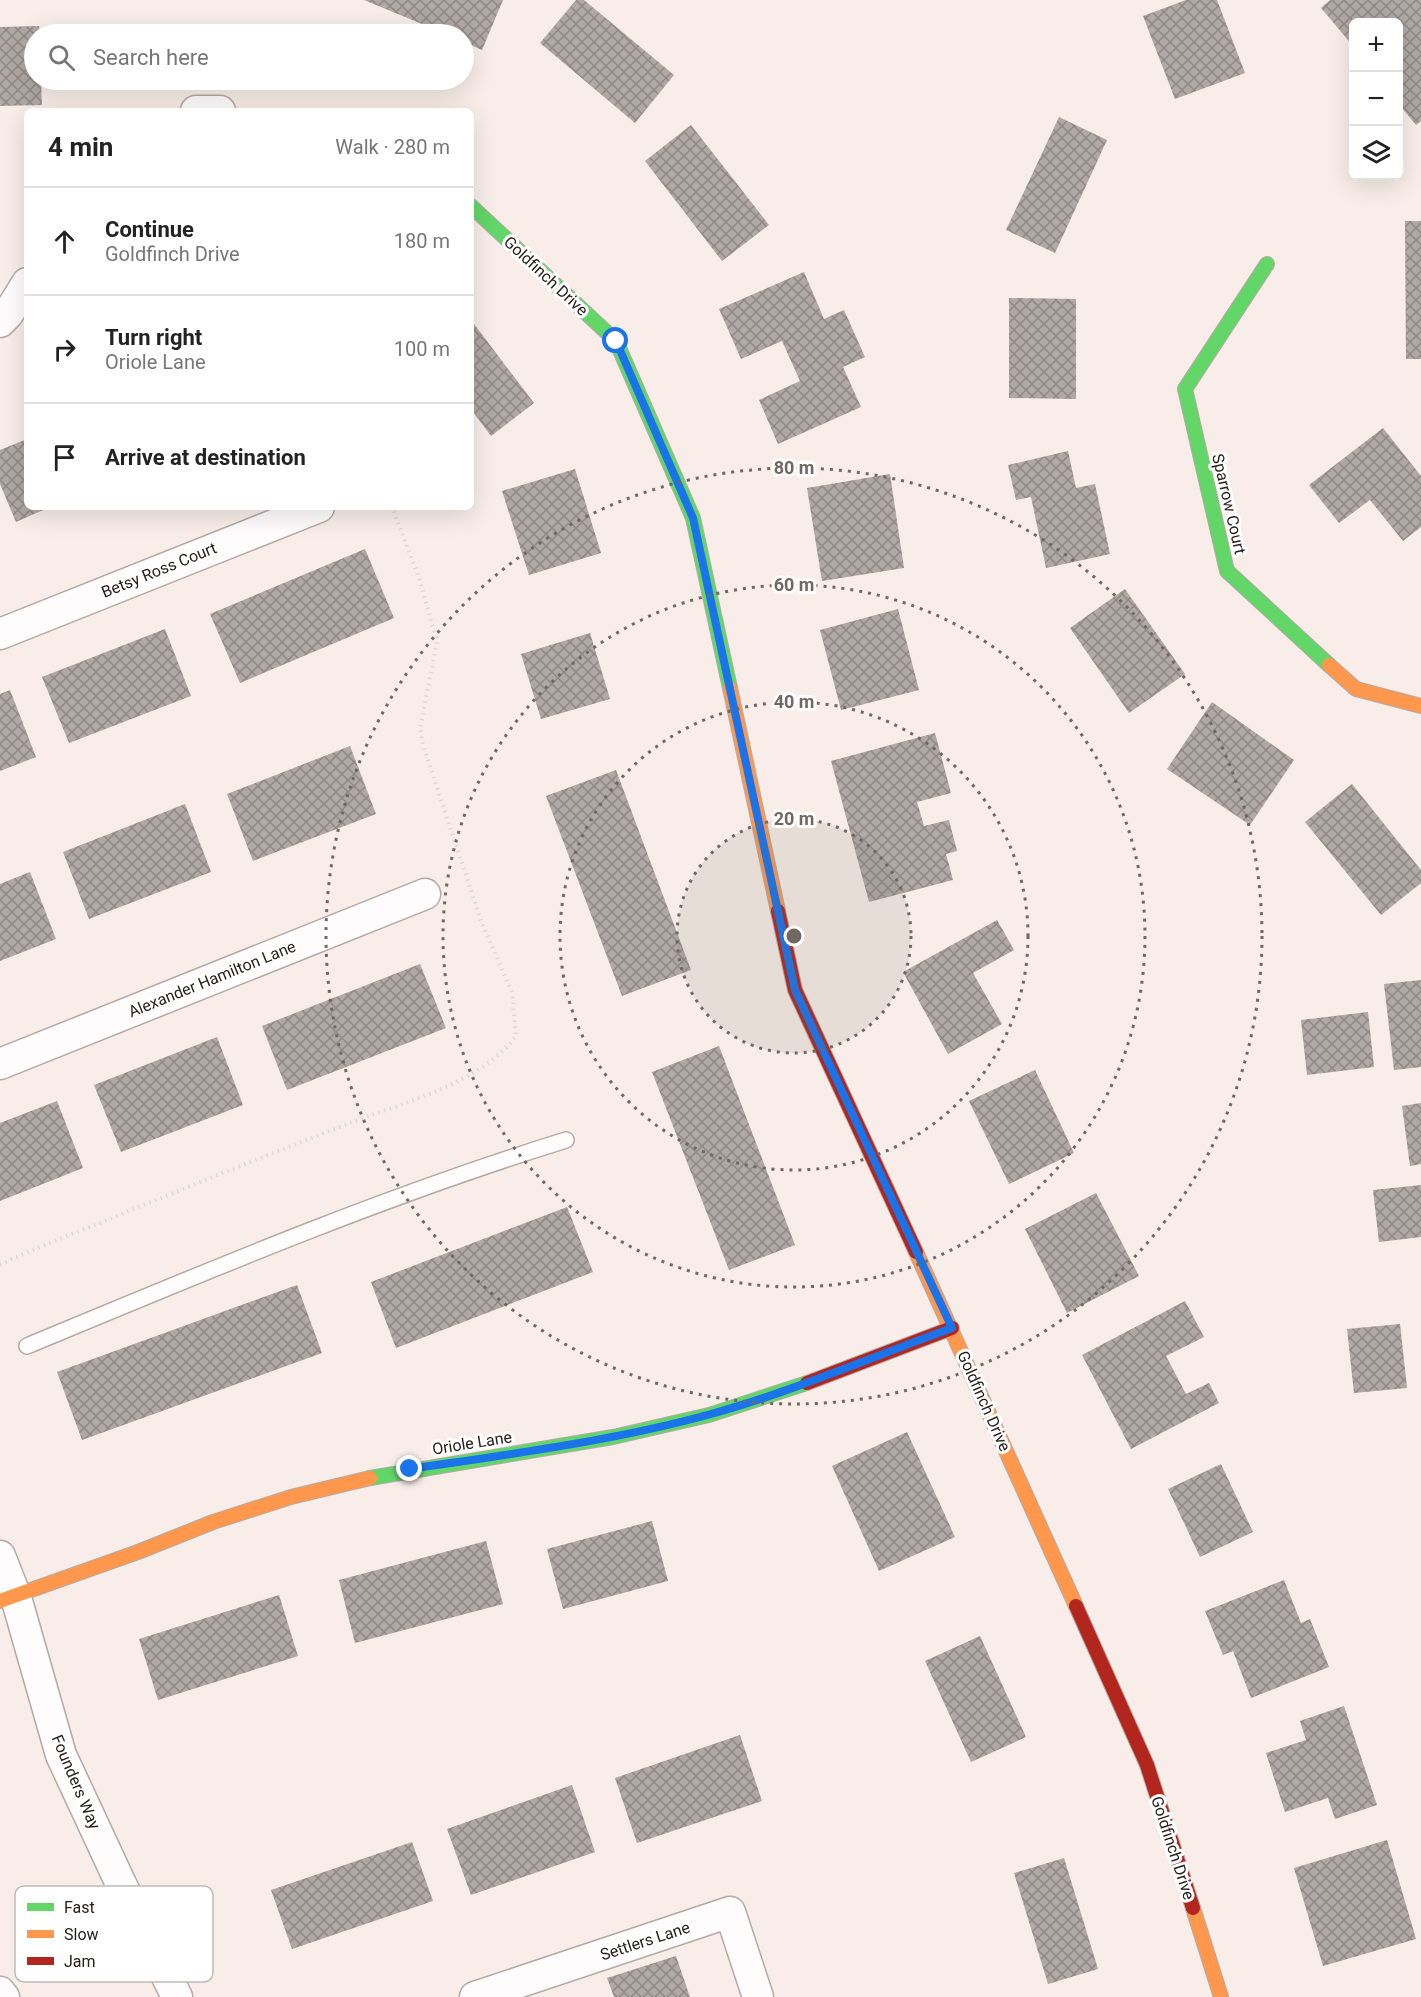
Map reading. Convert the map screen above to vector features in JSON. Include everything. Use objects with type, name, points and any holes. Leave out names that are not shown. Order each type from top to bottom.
[{"type":"street","name":"Goldfinch Drive","points":[[474,209],[616,341],[693,518],[795,990],[952,1328],[1146,1765],[1221,1997]]},
{"type":"street","name":"Sparrow Court","points":[[1267,264],[1185,389],[1227,571],[1356,689],[1421,706]]},
{"type":"street","points":[[0,322],[8,314],[24,288]]},
{"type":"street","name":"Betsy Ross Court","points":[[0,634],[311,510]]},
{"type":"street","name":"Alexander Hamilton Lane","points":[[0,1064],[424,894]]},
{"type":"street","name":"Oriole Lane","points":[[8,1597],[138,1552],[213,1522],[291,1497],[392,1473],[613,1437],[709,1414],[789,1390],[952,1328]]},
{"type":"street","name":"Founders Way","points":[[0,1556],[8,1597],[61,1755],[122,1886]]},
{"type":"street","name":"Settlers Lane","points":[[475,1997],[730,1912],[759,1997]]},
{"type":"street","name":"Founders Way","points":[[170,1982],[177,1997]]},
{"type":"street","points":[[0,1992],[4,1997]]},
{"type":"lane","points":[[27,1346],[410,1191],[566,1140]]},
{"type":"path","points":[[0,1265],[389,1107],[441,1090],[482,1069],[502,1053],[516,1037],[512,992],[481,921],[423,746],[420,729],[437,641],[419,578],[394,510]]},
{"type":"building","points":[[364,0],[503,0],[482,50],[474,46],[474,24],[422,24]]},
{"type":"building","points":[[576,0],[584,0],[674,75],[635,123],[540,43]]},
{"type":"building","points":[[1186,0],[1217,0],[1245,73],[1175,99],[1143,16]]},
{"type":"building","points":[[1330,0],[1421,0],[1421,121],[1416,125],[1403,109],[1403,18],[1349,18],[1349,41],[1321,8]]},
{"type":"building","points":[[24,26],[24,90],[41,90],[42,105],[0,106],[0,27]]},
{"type":"building","points":[[1059,117],[1107,140],[1055,253],[1006,230]]},
{"type":"building","points":[[691,125],[769,225],[722,261],[645,161]]},
{"type":"building","points":[[1405,221],[1421,221],[1421,359],[1406,359]]},
{"type":"building","points":[[804,272],[824,319],[844,310],[865,357],[843,367],[861,407],[778,444],[759,400],[800,381],[782,341],[741,359],[719,309]]},
{"type":"building","points":[[1009,298],[1076,299],[1076,399],[1009,398]]},
{"type":"building","points":[[474,324],[534,403],[491,436],[474,413]]},
{"type":"building","points":[[1383,428],[1421,476],[1421,527],[1403,541],[1370,500],[1339,523],[1309,485]]},
{"type":"building","points":[[24,440],[24,510],[43,510],[16,522],[0,484],[0,450]]},
{"type":"building","points":[[1068,451],[1076,488],[1095,484],[1110,554],[1046,568],[1031,497],[1016,500],[1008,465]]},
{"type":"building","points":[[575,469],[601,553],[529,575],[502,491]]},
{"type":"building","points":[[890,474],[904,568],[822,581],[807,488]]},
{"type":"building","points":[[365,549],[394,618],[240,683],[210,614]]},
{"type":"building","points":[[1125,589],[1185,674],[1129,713],[1070,628]]},
{"type":"building","points":[[898,609],[919,690],[841,710],[820,630]]},
{"type":"building","points":[[165,629],[191,696],[69,743],[42,677]]},
{"type":"building","points":[[590,633],[610,699],[541,719],[521,654]]},
{"type":"building","points":[[10,690],[36,757],[0,771],[0,694]]},
{"type":"building","points":[[1212,702],[1294,760],[1250,825],[1167,769]]},
{"type":"building","points":[[935,733],[951,793],[917,802],[924,826],[949,820],[957,851],[946,854],[953,880],[869,902],[831,761]]},
{"type":"building","points":[[350,746],[376,814],[253,861],[227,794]]},
{"type":"building","points":[[616,770],[691,970],[622,996],[546,796]]},
{"type":"building","points":[[1352,784],[1421,870],[1421,883],[1381,915],[1305,822]]},
{"type":"building","points":[[185,804],[211,872],[89,919],[63,852]]},
{"type":"building","points":[[30,872],[56,939],[0,961],[0,884]]},
{"type":"building","points":[[997,920],[1014,950],[973,973],[1002,1024],[948,1054],[903,972]]},
{"type":"building","points":[[420,964],[446,1028],[287,1090],[262,1026]]},
{"type":"building","points":[[1421,980],[1421,1067],[1394,1070],[1384,984]]},
{"type":"building","points":[[1368,1012],[1374,1067],[1307,1075],[1301,1020]]},
{"type":"building","points":[[217,1037],[243,1105],[121,1152],[94,1085]]},
{"type":"building","points":[[719,1046],[795,1245],[729,1270],[652,1072]]},
{"type":"building","points":[[1035,1070],[1074,1153],[1009,1184],[969,1101]]},
{"type":"building","points":[[57,1101],[83,1168],[0,1201],[0,1123]]},
{"type":"building","points":[[1421,1103],[1421,1164],[1410,1166],[1402,1106]]},
{"type":"building","points":[[1421,1185],[1421,1237],[1379,1242],[1373,1190]]},
{"type":"building","points":[[1096,1193],[1139,1276],[1067,1313],[1025,1229]]},
{"type":"building","points":[[567,1207],[593,1272],[396,1348],[371,1282]]},
{"type":"building","points":[[297,1285],[322,1353],[82,1440],[57,1372]]},
{"type":"building","points":[[1185,1301],[1204,1337],[1166,1356],[1186,1394],[1209,1383],[1219,1403],[1131,1449],[1082,1355]]},
{"type":"building","points":[[1400,1324],[1407,1388],[1354,1393],[1347,1329]]},
{"type":"building","points":[[907,1432],[955,1537],[879,1571],[832,1466]]},
{"type":"building","points":[[1221,1464],[1253,1532],[1200,1557],[1168,1489]]},
{"type":"building","points":[[652,1521],[668,1581],[563,1609],[547,1549]]},
{"type":"building","points":[[486,1541],[503,1604],[355,1643],[339,1580]]},
{"type":"building","points":[[1284,1580],[1301,1623],[1310,1619],[1329,1667],[1251,1698],[1233,1651],[1223,1655],[1205,1611]]},
{"type":"building","points":[[279,1595],[298,1656],[158,1700],[139,1639]]},
{"type":"building","points":[[980,1636],[1026,1737],[971,1762],[925,1661]]},
{"type":"building","points":[[1344,1706],[1377,1805],[1335,1819],[1328,1798],[1285,1812],[1266,1753],[1306,1740],[1300,1721]]},
{"type":"building","points":[[740,1735],[762,1801],[637,1843],[615,1778]]},
{"type":"building","points":[[572,1785],[595,1852],[471,1895],[447,1829]]},
{"type":"building","points":[[1387,1840],[1416,1939],[1323,1966],[1294,1868]]},
{"type":"building","points":[[412,1842],[433,1901],[292,1949],[271,1890]]},
{"type":"building","points":[[1064,1858],[1098,1969],[1048,1984],[1014,1873]]},
{"type":"building","points":[[676,1956],[690,1997],[614,1997],[607,1978]]},
{"type":"traffic: fast","points":[[474,209],[616,341],[693,518],[730,688]]},
{"type":"traffic: fast","points":[[1267,264],[1185,389],[1227,571],[1329,665]]},
{"type":"traffic: fast","points":[[370,1478],[613,1437],[709,1415],[807,1383]]},
{"type":"traffic: slow","points":[[1329,665],[1356,689],[1421,706]]},
{"type":"traffic: slow","points":[[730,688],[778,911]]},
{"type":"traffic: slow","points":[[916,1252],[1076,1606]]},
{"type":"traffic: slow","points":[[0,1601],[138,1552],[213,1522],[291,1497],[370,1478]]},
{"type":"traffic: slow","points":[[1193,1908],[1221,1997]]},
{"type":"traffic: jam","points":[[778,911],[795,990],[916,1252]]},
{"type":"traffic: jam","points":[[807,1383],[952,1328]]},
{"type":"traffic: jam","points":[[1076,1606],[1147,1765],[1193,1908]]},
{"type":"route","points":[[410,1469],[613,1437],[709,1414],[758,1401],[952,1328],[795,990],[693,518],[616,341]]}]
